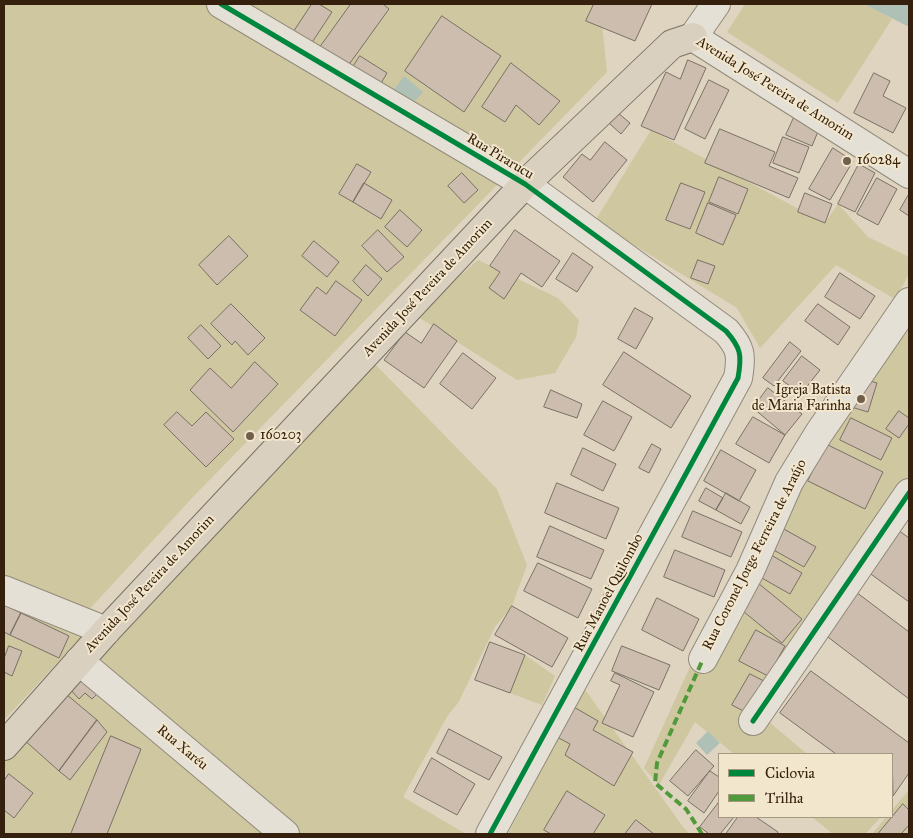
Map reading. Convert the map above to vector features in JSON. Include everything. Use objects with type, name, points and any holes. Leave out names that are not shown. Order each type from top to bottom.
[{"type":"main road","name":"Avenida José Pereira de Amorim","points":[[4,746],[106,630],[525,184],[672,44],[693,37]]},
{"type":"street","name":"Rua Pirarucu","points":[[221,4],[525,184],[726,330],[737,343],[742,359]]},
{"type":"street","points":[[693,37],[716,4]]},
{"type":"street","name":"Avenida José Pereira de Amorim","points":[[693,37],[909,174]]},
{"type":"street","name":"Rua Coronel Jorge Ferreira de Araújo","points":[[703,659],[750,571],[789,482],[819,433],[909,302]]},
{"type":"street","name":"Rua Manoel Quilombo","points":[[490,834],[738,378],[742,359]]},
{"type":"street","points":[[753,721],[909,493]]},
{"type":"street","points":[[4,590],[106,630]]},
{"type":"street","name":"Rua Xaréu","points":[[78,661],[285,834]]},
{"type":"shaded area","points":[[4,4],[600,4],[607,72],[193,497],[84,615],[4,581]]},
{"type":"shaded area","points":[[745,4],[866,4],[892,19],[838,103],[727,32]]},
{"type":"shaded area","points":[[864,4],[909,4],[909,26],[907,26]]},
{"type":"shaded area","points":[[404,76],[423,92],[415,101],[394,90]]},
{"type":"shaded area","points":[[651,130],[825,223],[838,204],[868,237],[909,257],[909,274],[895,299],[836,265],[760,348],[737,308],[595,221]]},
{"type":"shaded area","points":[[478,260],[558,298],[579,320],[576,337],[555,373],[517,380],[415,315]]},
{"type":"shaded area","points":[[909,317],[909,476],[787,657],[769,722],[806,753],[733,753],[695,722],[659,785],[644,768],[699,647],[795,483]]},
{"type":"shaded area","points":[[372,361],[497,489],[527,565],[512,606],[495,627],[458,703],[448,715],[403,797],[466,834],[294,834],[86,661]]},
{"type":"shaded area","points":[[4,601],[84,634],[4,720]]},
{"type":"shaded area","points":[[525,655],[555,676],[542,705],[510,693]]},
{"type":"shaded area","points":[[79,669],[279,834],[4,834],[4,755]]},
{"type":"shaded area","points":[[584,688],[683,827],[690,834],[508,834]]},
{"type":"shaded area","points":[[708,731],[720,743],[707,755],[696,743]]},
{"type":"shaded area","points":[[909,790],[909,834],[872,834],[885,818],[893,818],[893,809]]},
{"type":"shaded area","points":[[813,818],[880,818],[865,834],[833,834]]},
{"type":"building","points":[[312,4],[319,4],[332,12],[309,47],[291,36]]},
{"type":"building","points":[[351,4],[383,4],[389,9],[345,70],[318,50]]},
{"type":"building","points":[[594,4],[652,4],[635,41],[586,21]]},
{"type":"building","points":[[442,16],[501,56],[464,112],[405,71]]},
{"type":"building","points":[[360,56],[387,73],[377,90],[349,73]]},
{"type":"building","points":[[688,60],[706,68],[674,140],[641,126],[666,72],[680,79]]},
{"type":"building","points":[[511,63],[560,101],[539,125],[516,105],[505,122],[482,107]]},
{"type":"building","points":[[874,73],[890,81],[883,96],[906,108],[893,133],[854,113]]},
{"type":"building","points":[[709,80],[729,90],[705,139],[685,129]]},
{"type":"building","points":[[797,111],[822,122],[812,146],[786,135]]},
{"type":"building","points":[[618,113],[630,123],[621,134],[610,124]]},
{"type":"building","points":[[720,129],[775,152],[769,166],[798,178],[789,198],[705,163]]},
{"type":"building","points":[[783,137],[809,147],[799,173],[773,163]]},
{"type":"building","points":[[605,142],[627,160],[593,202],[563,177],[582,154],[590,160]]},
{"type":"building","points":[[833,148],[853,161],[830,200],[809,189]]},
{"type":"building","points":[[357,164],[371,172],[353,202],[339,194]]},
{"type":"building","points":[[859,164],[875,173],[855,212],[838,204]]},
{"type":"building","points":[[462,173],[478,190],[464,203],[448,186]]},
{"type":"building","points":[[719,177],[748,189],[738,214],[709,202]]},
{"type":"building","points":[[877,178],[897,189],[878,225],[857,214]]},
{"type":"building","points":[[364,183],[392,200],[381,219],[353,202]]},
{"type":"building","points":[[681,183],[705,192],[690,229],[666,220]]},
{"type":"building","points":[[805,193],[832,204],[825,223],[798,212]]},
{"type":"building","points":[[909,194],[909,216],[900,210]]},
{"type":"building","points":[[708,203],[736,215],[723,245],[696,233]]},
{"type":"building","points":[[400,210],[422,230],[407,247],[385,227]]},
{"type":"building","points":[[378,230],[404,257],[387,272],[362,246]]},
{"type":"building","points":[[515,230],[560,261],[542,287],[521,273],[504,299],[489,288],[500,272],[490,266]]},
{"type":"building","points":[[229,236],[248,256],[217,285],[199,265]]},
{"type":"building","points":[[314,241],[339,262],[327,277],[302,256]]},
{"type":"building","points":[[573,253],[593,267],[577,292],[556,279]]},
{"type":"building","points":[[698,260],[715,266],[708,284],[691,278]]},
{"type":"building","points":[[366,265],[382,279],[368,296],[353,281]]},
{"type":"building","points":[[840,273],[875,296],[860,319],[825,297]]},
{"type":"building","points":[[336,281],[362,300],[335,336],[300,310],[317,287],[326,294]]},
{"type":"building","points":[[231,304],[265,338],[248,355],[235,341],[232,345],[211,324]]},
{"type":"building","points":[[818,304],[850,327],[838,345],[805,321]]},
{"type":"building","points":[[635,308],[653,318],[636,349],[618,339]]},
{"type":"building","points":[[434,324],[457,341],[424,388],[384,360],[405,332],[421,343]]},
{"type":"building","points":[[201,325],[221,346],[208,359],[188,338]]},
{"type":"building","points":[[790,342],[801,351],[774,386],[763,378]]},
{"type":"building","points":[[624,352],[691,396],[671,428],[603,385]]},
{"type":"building","points":[[463,353],[496,378],[472,409],[440,384]]},
{"type":"building","points":[[802,356],[820,370],[801,394],[783,381]]},
{"type":"building","points":[[255,362],[278,384],[233,432],[190,390],[210,368],[231,388]]},
{"type":"building","points":[[857,377],[877,383],[868,412],[848,406]]},
{"type":"building","points":[[768,388],[802,414],[785,435],[753,408]]},
{"type":"building","points":[[551,390],[582,404],[577,418],[544,407]]},
{"type":"building","points":[[603,401],[632,417],[614,451],[584,435]]},
{"type":"building","points":[[899,411],[909,418],[909,424],[899,438],[886,429]]},
{"type":"building","points":[[177,412],[192,426],[206,412],[234,439],[206,467],[164,425]]},
{"type":"building","points":[[753,417],[785,435],[769,463],[736,444]]},
{"type":"building","points":[[851,418],[892,438],[881,460],[840,440]]},
{"type":"building","points":[[652,444],[661,449],[649,473],[639,468]]},
{"type":"building","points":[[826,444],[883,472],[865,509],[808,481]]},
{"type":"building","points":[[583,448],[616,464],[603,491],[571,475]]},
{"type":"building","points":[[721,450],[756,470],[739,501],[704,481]]},
{"type":"building","points":[[557,483],[619,508],[606,539],[545,513]]},
{"type":"building","points":[[706,488],[723,498],[716,510],[699,501]]},
{"type":"building","points":[[726,493],[750,507],[741,524],[716,510]]},
{"type":"building","points":[[693,511],[742,532],[731,557],[682,537]]},
{"type":"building","points":[[550,526],[604,550],[591,579],[537,557]]},
{"type":"building","points":[[894,527],[909,538],[909,602],[864,569]]},
{"type":"building","points":[[782,528],[816,547],[804,567],[770,548]]},
{"type":"building","points":[[675,550],[725,570],[714,597],[664,577]]},
{"type":"building","points":[[766,552],[802,573],[790,594],[753,573]]},
{"type":"building","points":[[538,563],[592,589],[578,618],[524,591]]},
{"type":"building","points":[[758,583],[802,619],[782,643],[738,607]]},
{"type":"building","points":[[852,589],[909,632],[909,699],[820,631]]},
{"type":"building","points":[[657,598],[699,619],[683,651],[642,630]]},
{"type":"building","points":[[4,605],[21,613],[10,635],[4,632]]},
{"type":"building","points":[[512,606],[568,638],[552,667],[495,635]]},
{"type":"building","points":[[21,613],[69,636],[59,658],[10,635]]},
{"type":"building","points":[[756,630],[785,646],[768,676],[739,661]]},
{"type":"building","points":[[490,642],[525,655],[510,693],[475,680]]},
{"type":"building","points":[[9,646],[22,651],[12,676],[4,672],[4,659]]},
{"type":"building","points":[[622,646],[670,665],[659,690],[612,671]]},
{"type":"building","points":[[811,671],[909,743],[909,773],[893,796],[893,753],[835,753],[780,713]]},
{"type":"building","points":[[615,673],[654,692],[633,737],[602,723],[620,685],[611,681]]},
{"type":"building","points":[[750,674],[768,683],[751,715],[732,705]]},
{"type":"building","points":[[82,675],[99,692],[92,699],[85,693],[79,699],[70,689]]},
{"type":"building","points":[[60,689],[97,720],[59,771],[22,738]]},
{"type":"building","points":[[572,706],[598,721],[593,730],[633,752],[614,786],[565,755],[570,744],[555,736]]},
{"type":"building","points":[[97,720],[107,732],[70,780],[59,771]]},
{"type":"building","points":[[449,729],[502,757],[489,780],[437,753]]},
{"type":"building","points":[[111,736],[141,749],[107,834],[71,834]]},
{"type":"building","points":[[696,750],[714,766],[688,796],[670,781]]},
{"type":"building","points":[[432,758],[475,784],[457,815],[414,792]]},
{"type":"building","points":[[710,771],[718,776],[718,792],[704,813],[688,801]]},
{"type":"building","points":[[9,774],[33,793],[14,818],[4,810],[4,781]]},
{"type":"building","points":[[567,791],[605,815],[593,834],[551,834],[544,830]]},
{"type":"building","points":[[718,803],[718,818],[733,818],[720,834],[709,834],[700,827]]},
{"type":"building","points":[[903,804],[909,810],[909,825],[901,834],[878,834],[893,818]]},
{"type":"building","points":[[737,818],[757,818],[778,832],[777,834],[726,834]]},
{"type":"building","points":[[636,820],[654,834],[625,834]]},
{"type":"marked path","points":[[702,834],[686,809],[655,783],[657,763],[703,659]]},
{"type":"cycle path","points":[[221,4],[525,184],[726,331],[735,342],[739,352],[738,378],[490,834]]},
{"type":"cycle path","points":[[753,721],[909,493]]},
{"type":"place","name":"160284","points":[[847,161]]},
{"type":"place","name":"Igreja Batista de Maria Farinha","points":[[861,399]]},
{"type":"place","name":"160203","points":[[250,436]]}]
